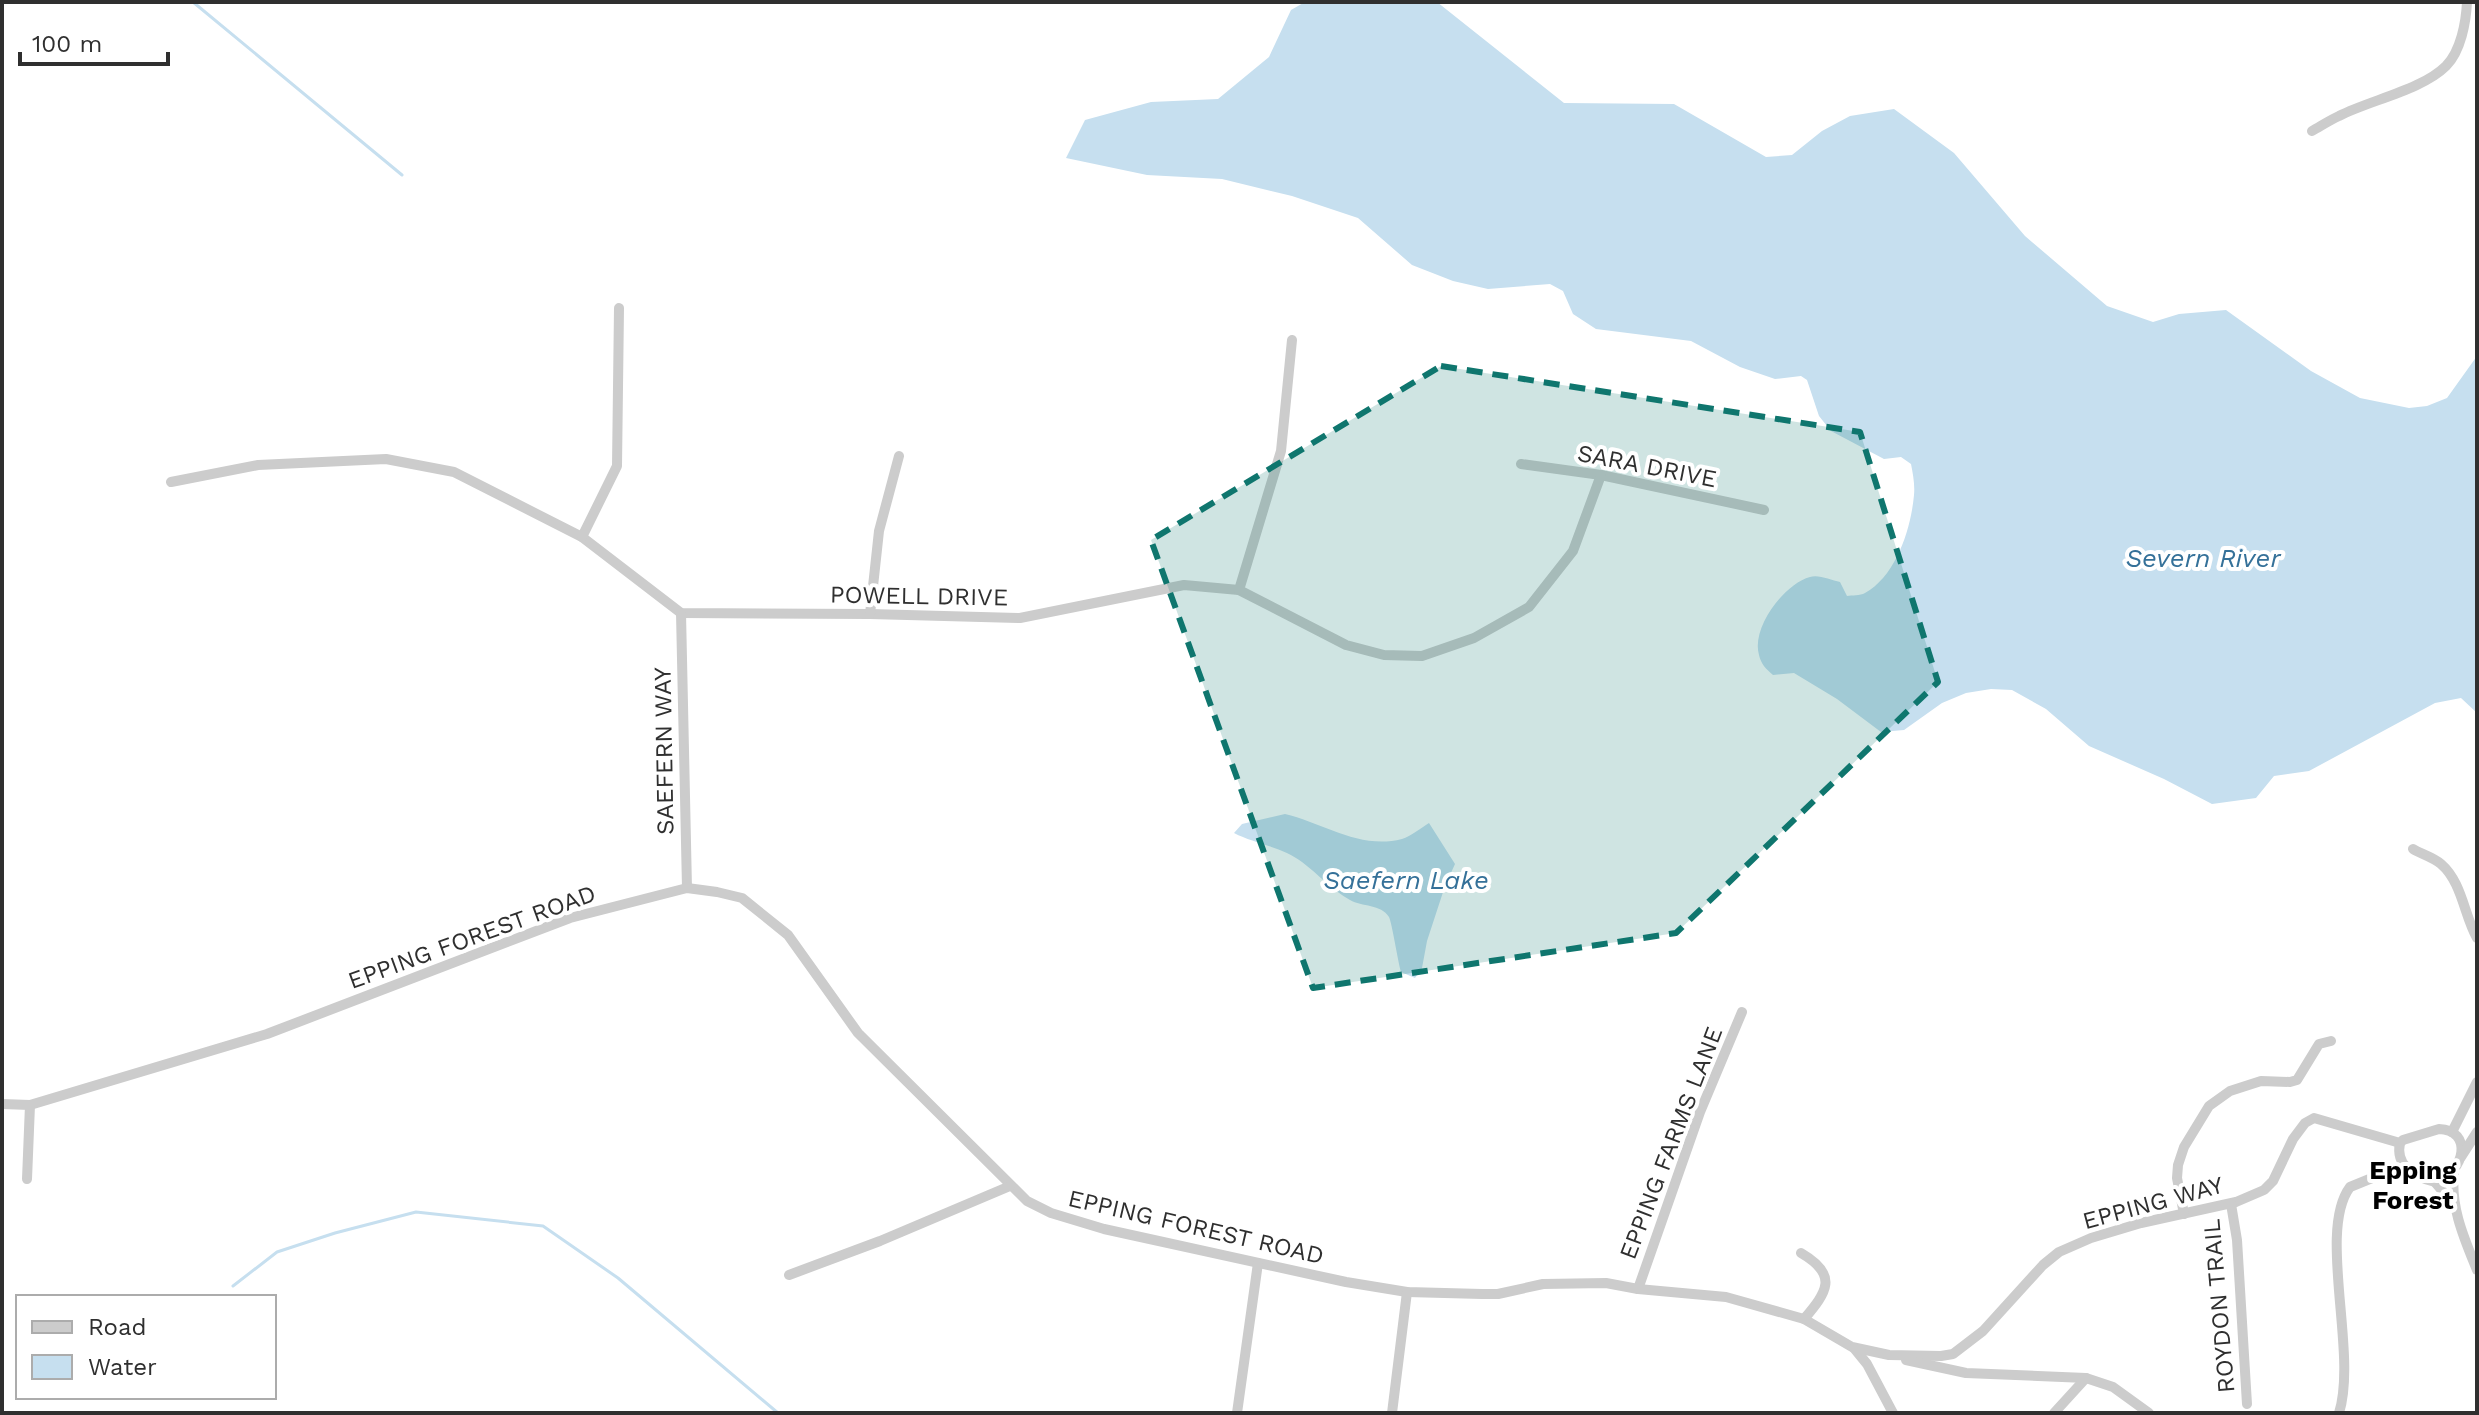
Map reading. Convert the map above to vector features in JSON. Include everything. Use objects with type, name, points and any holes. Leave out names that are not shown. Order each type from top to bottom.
[{"type":"street","points":[[2312,131],[2340,115],[2427,80],[2447,65],[2466,20],[2467,2]]},
{"type":"street","points":[[582,537],[617,466],[619,308]]},
{"type":"street","points":[[1239,590],[1281,451],[1292,340]]},
{"type":"street","points":[[870,614],[879,531],[899,456]]},
{"type":"street","points":[[171,482],[258,465],[386,459],[454,472],[582,537],[681,613]]},
{"type":"street","name":"SARA DRIVE","points":[[1521,464],[1601,475],[1764,510]]},
{"type":"street","name":"POWELL DRIVE","points":[[681,613],[1020,618],[1184,585],[1239,590],[1346,645],[1384,655],[1422,656],[1474,638],[1529,607],[1573,551],[1601,475]]},
{"type":"street","name":"SAEFERN WAY","points":[[681,613],[687,888]]},
{"type":"street","points":[[2413,849],[2440,863],[2449,874],[2477,938]]},
{"type":"street","name":"EPPING FOREST ROAD","points":[[2,1104],[30,1105],[267,1034],[570,918],[687,888],[742,898],[788,935],[858,1033],[1010,1186],[1027,1201],[1051,1213],[1104,1229],[1407,1292],[1498,1294],[1543,1284],[1606,1283],[1638,1289]]},
{"type":"street","name":"EPPING FARMS LANE","points":[[1638,1289],[1700,1112],[1742,1012]]},
{"type":"street","points":[[2184,1214],[2177,1178],[2178,1165],[2184,1147],[2209,1106],[2230,1091],[2261,1081],[2297,1080],[2319,1044],[2331,1041]]},
{"type":"street","points":[[2452,1132],[2477,1082]]},
{"type":"street","points":[[27,1179],[30,1105]]},
{"type":"street","name":"EPPING WAY","points":[[1638,1289],[1726,1297],[1804,1319],[1852,1347],[1889,1355],[1953,1354],[1983,1331],[2043,1265],[2059,1252],[2091,1238],[2141,1223],[2231,1204],[2264,1190],[2273,1181],[2299,1131],[2314,1118],[2400,1143]]},
{"type":"street","points":[[2454,1205],[2435,1182],[2417,1176],[2404,1165],[2399,1156],[2400,1143],[2439,1129],[2477,1131]]},
{"type":"street","points":[[2477,1131],[2454,1172],[2454,1205],[2477,1270]]},
{"type":"street","points":[[2452,1132],[2460,1142],[2461,1157]]},
{"type":"street","points":[[2339,1413],[2345,1381],[2338,1273],[2340,1210],[2350,1187],[2404,1165]]},
{"type":"street","points":[[2435,1182],[2454,1172]]},
{"type":"street","points":[[789,1275],[880,1241],[1010,1186]]},
{"type":"street","name":"ROYDON TRAIL","points":[[2231,1204],[2237,1240],[2247,1404]]},
{"type":"street","points":[[1801,1253],[1817,1262],[1826,1279],[1823,1296],[1804,1319]]},
{"type":"street","points":[[1237,1413],[1258,1263]]},
{"type":"street","points":[[1392,1413],[1407,1292]]},
{"type":"street","points":[[1852,1347],[1867,1364],[1893,1413]]},
{"type":"street","points":[[1889,1355],[1966,1373],[2086,1378],[2113,1387],[2149,1413]]},
{"type":"street","points":[[2054,1413],[2086,1378]]},
{"type":"highlighted area","points":[[1441,366],[1860,432],[1938,682],[1676,933],[1313,988],[1151,540]]},
{"type":"water","name":"Severn River","points":[[1305,2],[1437,2],[1564,103],[1674,104],[1766,157],[1792,155],[1822,131],[1850,116],[1894,109],[1954,153],[2025,236],[2107,306],[2153,322],[2179,314],[2226,310],[2311,371],[2360,398],[2409,408],[2427,406],[2447,398],[2477,356],[2477,713],[2461,698],[2435,703],[2309,771],[2274,776],[2256,798],[2212,804],[2089,746],[2046,709],[2012,690],[1966,693],[1942,703],[1904,730],[1881,732],[1837,699],[1794,673],[1773,675],[1761,661],[1758,644],[1760,632],[1772,608],[1790,588],[1813,576],[1840,582],[1847,596],[1863,594],[1876,585],[1900,550],[1914,495],[1911,464],[1901,457],[1884,459],[1831,431],[1819,416],[1807,380],[1801,376],[1775,379],[1740,367],[1691,341],[1596,329],[1573,314],[1563,291],[1550,284],[1488,289],[1453,281],[1412,265],[1358,218],[1292,196],[1222,179],[1147,175],[1066,158],[1085,120],[1151,102],[1218,99],[1269,57],[1291,10]]},
{"type":"water","name":"Saefern Lake","points":[[1285,814],[1371,841],[1402,839],[1429,823],[1455,864],[1427,941],[1422,968],[1415,978],[1401,972],[1386,913],[1343,896],[1294,857],[1234,833],[1242,824]]},
{"type":"waterway","points":[[193,2],[402,175]]},
{"type":"waterway","points":[[233,1286],[277,1252],[416,1212],[543,1226],[618,1278],[778,1413]]},
{"type":"district","name":"Epping Forest","points":[[2413,1185]]}]
